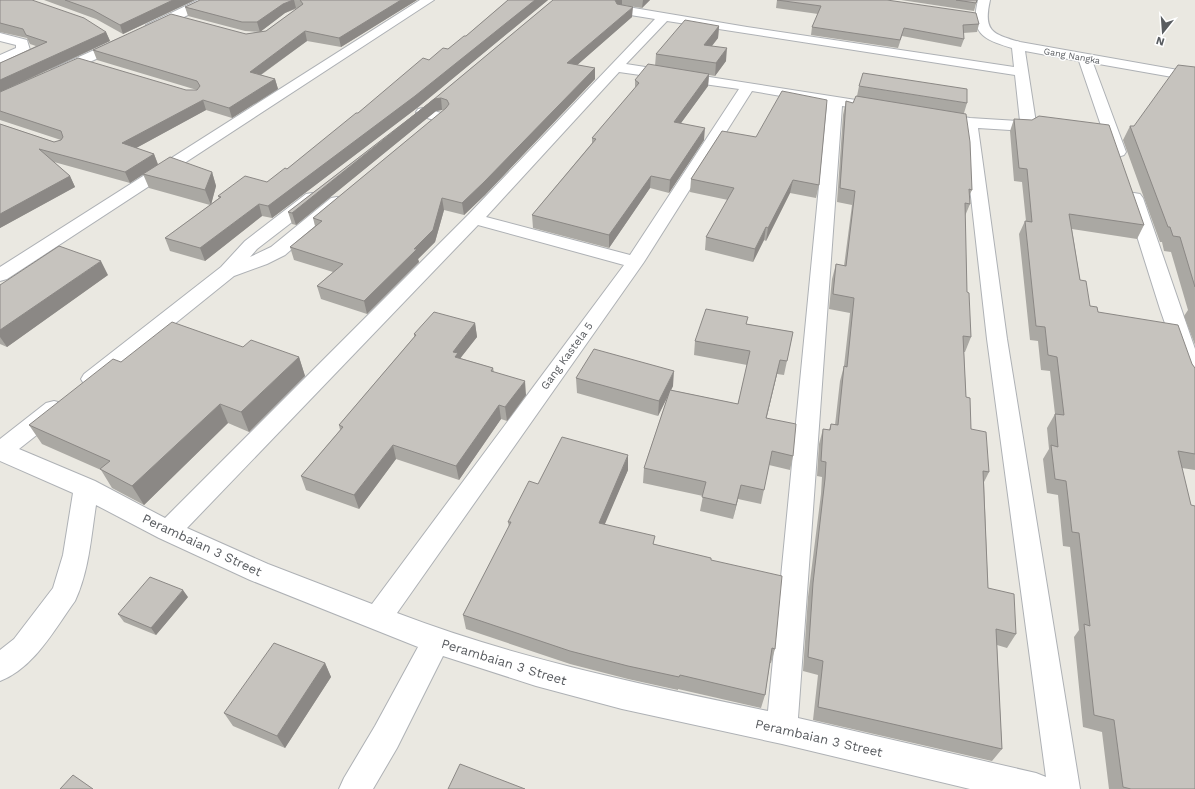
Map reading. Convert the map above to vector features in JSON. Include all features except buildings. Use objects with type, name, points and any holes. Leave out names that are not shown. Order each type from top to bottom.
[{"type":"street","points":[[142,32],[208,0]]},
{"type":"street","points":[[0,275],[428,0]]},
{"type":"street","points":[[965,14],[980,17],[984,0]]},
{"type":"street","points":[[622,10],[763,34],[1021,72]]},
{"type":"street","points":[[174,17],[189,21]]},
{"type":"street","points":[[168,530],[474,220],[510,179],[664,17]]},
{"type":"street","name":"Gang Nangka","points":[[980,17],[984,31],[993,37],[1018,46],[1195,77]]},
{"type":"street","points":[[46,78],[126,39],[110,34]]},
{"type":"street","points":[[0,37],[22,43],[23,47],[23,50],[0,60]]},
{"type":"street","points":[[925,116],[970,123],[1027,126],[1028,124],[1018,46]]},
{"type":"street","points":[[1084,57],[1195,378]]},
{"type":"street","points":[[80,61],[103,68]]},
{"type":"street","points":[[616,67],[652,71],[887,109]]},
{"type":"street","name":"Gang Kastela 5","points":[[377,619],[635,262],[748,87]]},
{"type":"street","points":[[782,728],[835,100]]},
{"type":"street","points":[[410,122],[437,110],[428,127]]},
{"type":"street","points":[[970,123],[997,339],[1064,789]]},
{"type":"street","points":[[0,452],[228,272],[251,245],[324,188]]},
{"type":"street","points":[[228,272],[260,260],[278,251],[350,191]]},
{"type":"street","points":[[474,220],[635,262]]},
{"type":"street","name":"Perambaian 3 Street","points":[[0,452],[86,488],[168,530],[259,572],[436,641],[536,672],[622,695],[782,728],[1036,789]]},
{"type":"street","points":[[0,668],[24,648],[65,593],[76,555],[86,488]]},
{"type":"street","points":[[355,789],[386,736],[436,641]]}]
